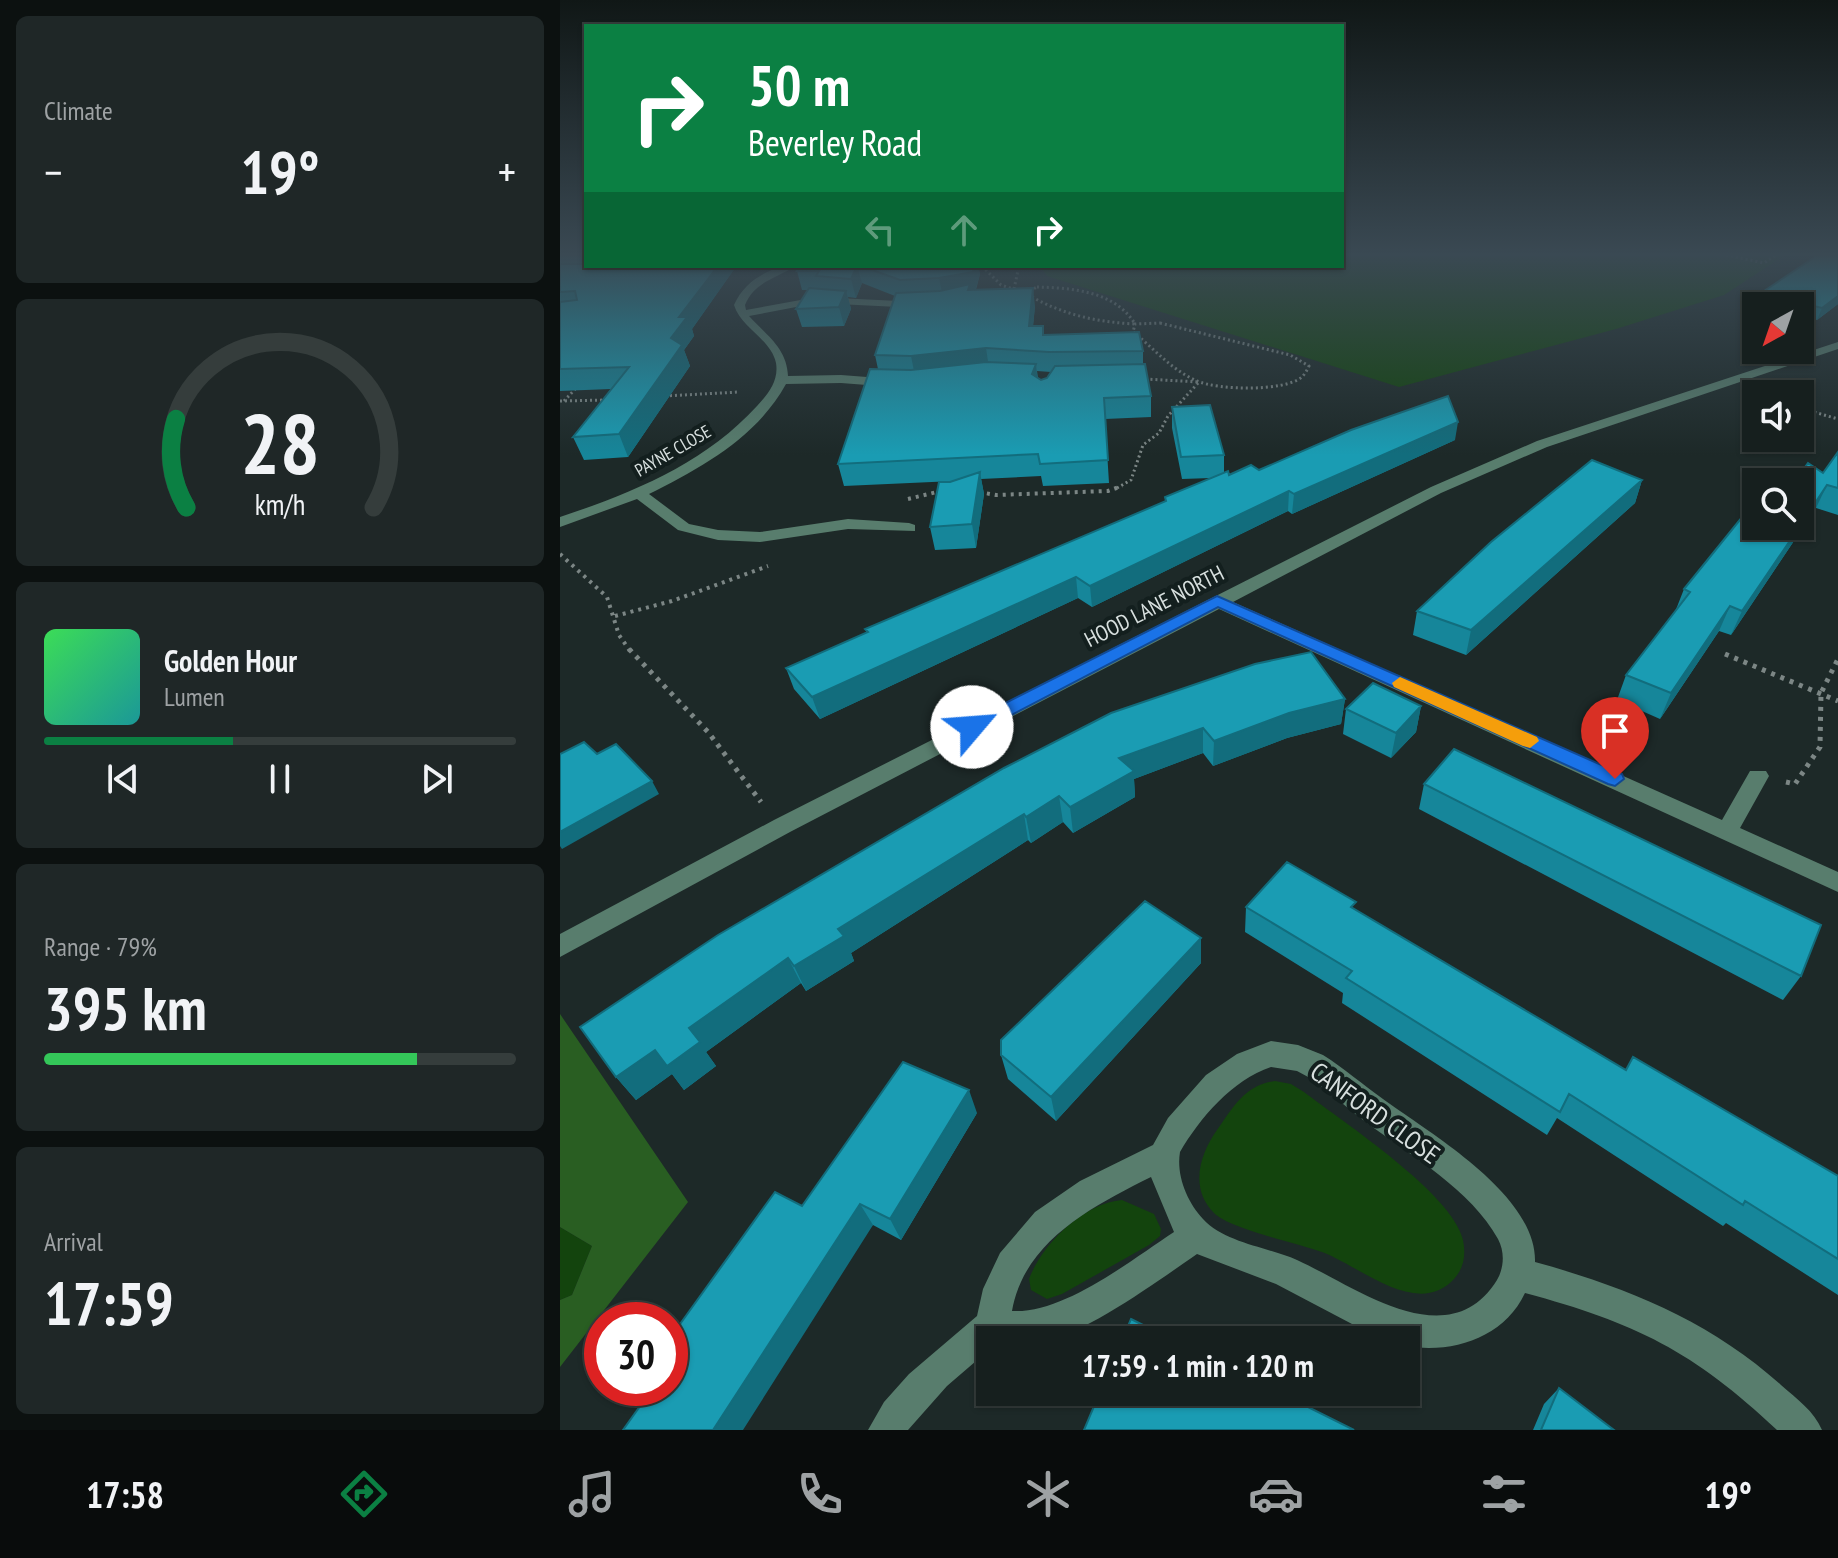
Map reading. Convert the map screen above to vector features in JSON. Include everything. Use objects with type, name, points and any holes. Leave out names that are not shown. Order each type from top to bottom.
[{"type":"street","points":[[745,322],[778,349],[779,385],[841,379],[903,383]]},
{"type":"street","name":"HOOD LANE NORTH","points":[[560,946],[782,826],[1436,490],[1542,444],[1838,345]]},
{"type":"street","name":"PAYNE CLOSE","points":[[560,522],[637,492],[696,461],[736,435],[754,418],[779,385]]},
{"type":"street","points":[[637,492],[684,527],[718,535],[760,537],[848,524],[909,528]]},
{"type":"street","points":[[1217,601],[1838,882]]},
{"type":"street","points":[[1728,830],[1758,776]]},
{"type":"street","name":"CANFORD CLOSE","points":[[1164,1155],[1178,1129],[1197,1105],[1234,1069],[1251,1059],[1271,1054],[1308,1062],[1455,1171],[1483,1196],[1507,1224],[1518,1247],[1518,1274]]},
{"type":"street","points":[[992,1326],[1000,1287],[1022,1249],[1052,1219],[1094,1190],[1164,1155],[1166,1181],[1181,1215],[1196,1236],[1287,1272],[1343,1303],[1406,1329],[1441,1332],[1473,1323],[1501,1304],[1518,1274],[1587,1293],[1648,1317],[1701,1345],[1751,1383],[1804,1430]]},
{"type":"street","points":[[1037,1326],[1063,1317],[1143,1272],[1196,1236]]},
{"type":"street","points":[[886,1430],[897,1413],[946,1363],[976,1339]]},
{"type":"path","points":[[1095,322],[1160,323],[1290,355],[1309,366],[1302,377],[1274,387],[1144,378]]},
{"type":"path","points":[[1135,324],[1133,332],[1150,345],[1156,356],[1199,382]]},
{"type":"path","points":[[566,400],[585,379]]},
{"type":"path","points":[[974,491],[996,495],[1108,491],[1125,486],[1136,476],[1143,445],[1159,433],[1168,416],[1199,382]]},
{"type":"path","points":[[662,396],[779,385]]},
{"type":"path","points":[[560,402],[613,399]]},
{"type":"path","points":[[1814,412],[1838,419]]},
{"type":"path","points":[[848,524],[924,493],[954,490]]},
{"type":"path","points":[[560,554],[607,597],[619,635],[636,659],[708,732],[782,826]]},
{"type":"path","points":[[615,616],[672,601],[779,562]]},
{"type":"path","points":[[1725,654],[1838,701]]},
{"type":"path","points":[[1758,776],[1795,784],[1820,747],[1821,693],[1838,659]]},
{"type":"green space","points":[[1192,322],[1639,322],[1616,329],[1399,387]]},
{"type":"green space","points":[[560,1014],[688,1202],[610,1302],[584,1302],[584,1336],[560,1367],[560,1300],[572,1295],[592,1246],[560,1227]]},
{"type":"green space","points":[[1275,1081],[1291,1084],[1304,1092],[1394,1160],[1439,1202],[1455,1222],[1463,1240],[1463,1261],[1454,1279],[1439,1290],[1423,1294],[1406,1292],[1322,1252],[1234,1225],[1214,1213],[1206,1203],[1199,1182],[1206,1150],[1241,1098],[1256,1087]]},
{"type":"green space","points":[[1122,1200],[1154,1214],[1161,1229],[1160,1236],[1062,1294],[1047,1299],[1031,1290],[1029,1279],[1054,1239],[1079,1217]]},
{"type":"green space","points":[[560,1227],[592,1246],[572,1295],[560,1300]]},
{"type":"building","points":[[560,322],[683,322],[671,338],[682,345],[619,434],[573,437],[629,367],[560,369]]},
{"type":"building","points":[[886,322],[1029,322],[1029,326],[1043,326],[1043,335],[1139,332],[1143,351],[1049,352],[986,348],[911,356],[875,355]]},
{"type":"building","points":[[986,362],[1036,364],[1032,374],[1041,380],[1047,378],[1055,366],[1145,364],[1151,396],[1104,398],[1108,460],[1040,464],[1038,454],[838,464],[870,369],[911,370]]},
{"type":"building","points":[[1448,396],[1458,422],[1294,494],[1289,491],[1090,586],[1076,577],[812,697],[786,668],[868,632],[865,629],[1166,501],[1165,497],[1228,471],[1229,475],[1251,465],[1259,470],[1351,430]]},
{"type":"building","points":[[1210,405],[1224,455],[1181,457],[1172,407]]},
{"type":"building","points":[[1838,452],[1838,488],[1827,485],[1814,505],[1814,468],[1804,468],[1808,463],[1823,473]]},
{"type":"building","points":[[1592,460],[1642,480],[1471,630],[1417,611],[1491,542]]},
{"type":"building","points":[[980,472],[972,524],[930,527],[939,482],[950,482]]},
{"type":"building","points":[[1742,517],[1742,540],[1790,540],[1742,611],[1730,606],[1671,693],[1626,675],[1690,592],[1684,589]]},
{"type":"building","points":[[1311,652],[1345,699],[1289,713],[1214,741],[1203,728],[1119,758],[1134,771],[1070,807],[1059,796],[1026,817],[1024,814],[838,929],[844,936],[794,966],[788,958],[689,1028],[700,1042],[667,1066],[655,1050],[616,1077],[580,1027],[718,935],[1004,768],[1111,713],[1255,664]]},
{"type":"building","points":[[1373,683],[1421,706],[1396,733],[1346,709]]},
{"type":"building","points":[[584,742],[597,754],[616,744],[652,781],[560,832],[560,754]]},
{"type":"building","points":[[1454,749],[1821,925],[1801,976],[1424,784]]},
{"type":"building","points":[[1287,862],[1356,902],[1351,907],[1626,1070],[1633,1057],[1838,1176],[1838,1259],[1745,1201],[1743,1205],[1569,1094],[1560,1112],[1346,978],[1352,971],[1246,907]]},
{"type":"building","points":[[1145,901],[1201,938],[1051,1097],[1001,1055],[1001,1040]]},
{"type":"building","points":[[903,1062],[969,1090],[890,1219],[860,1204],[713,1430],[623,1430],[640,1406],[688,1406],[688,1313],[775,1192],[802,1206]]},
{"type":"building","points":[[1131,1319],[1145,1326],[1128,1326]]},
{"type":"building","points":[[1559,1388],[1614,1430],[1541,1430]]},
{"type":"building","points":[[1094,1406],[1306,1406],[1354,1430],[1084,1430]]},
{"type":"slow traffic","points":[[1400,683],[1530,741]]},
{"type":"route","points":[[972,727],[1217,601],[1615,779]]}]
